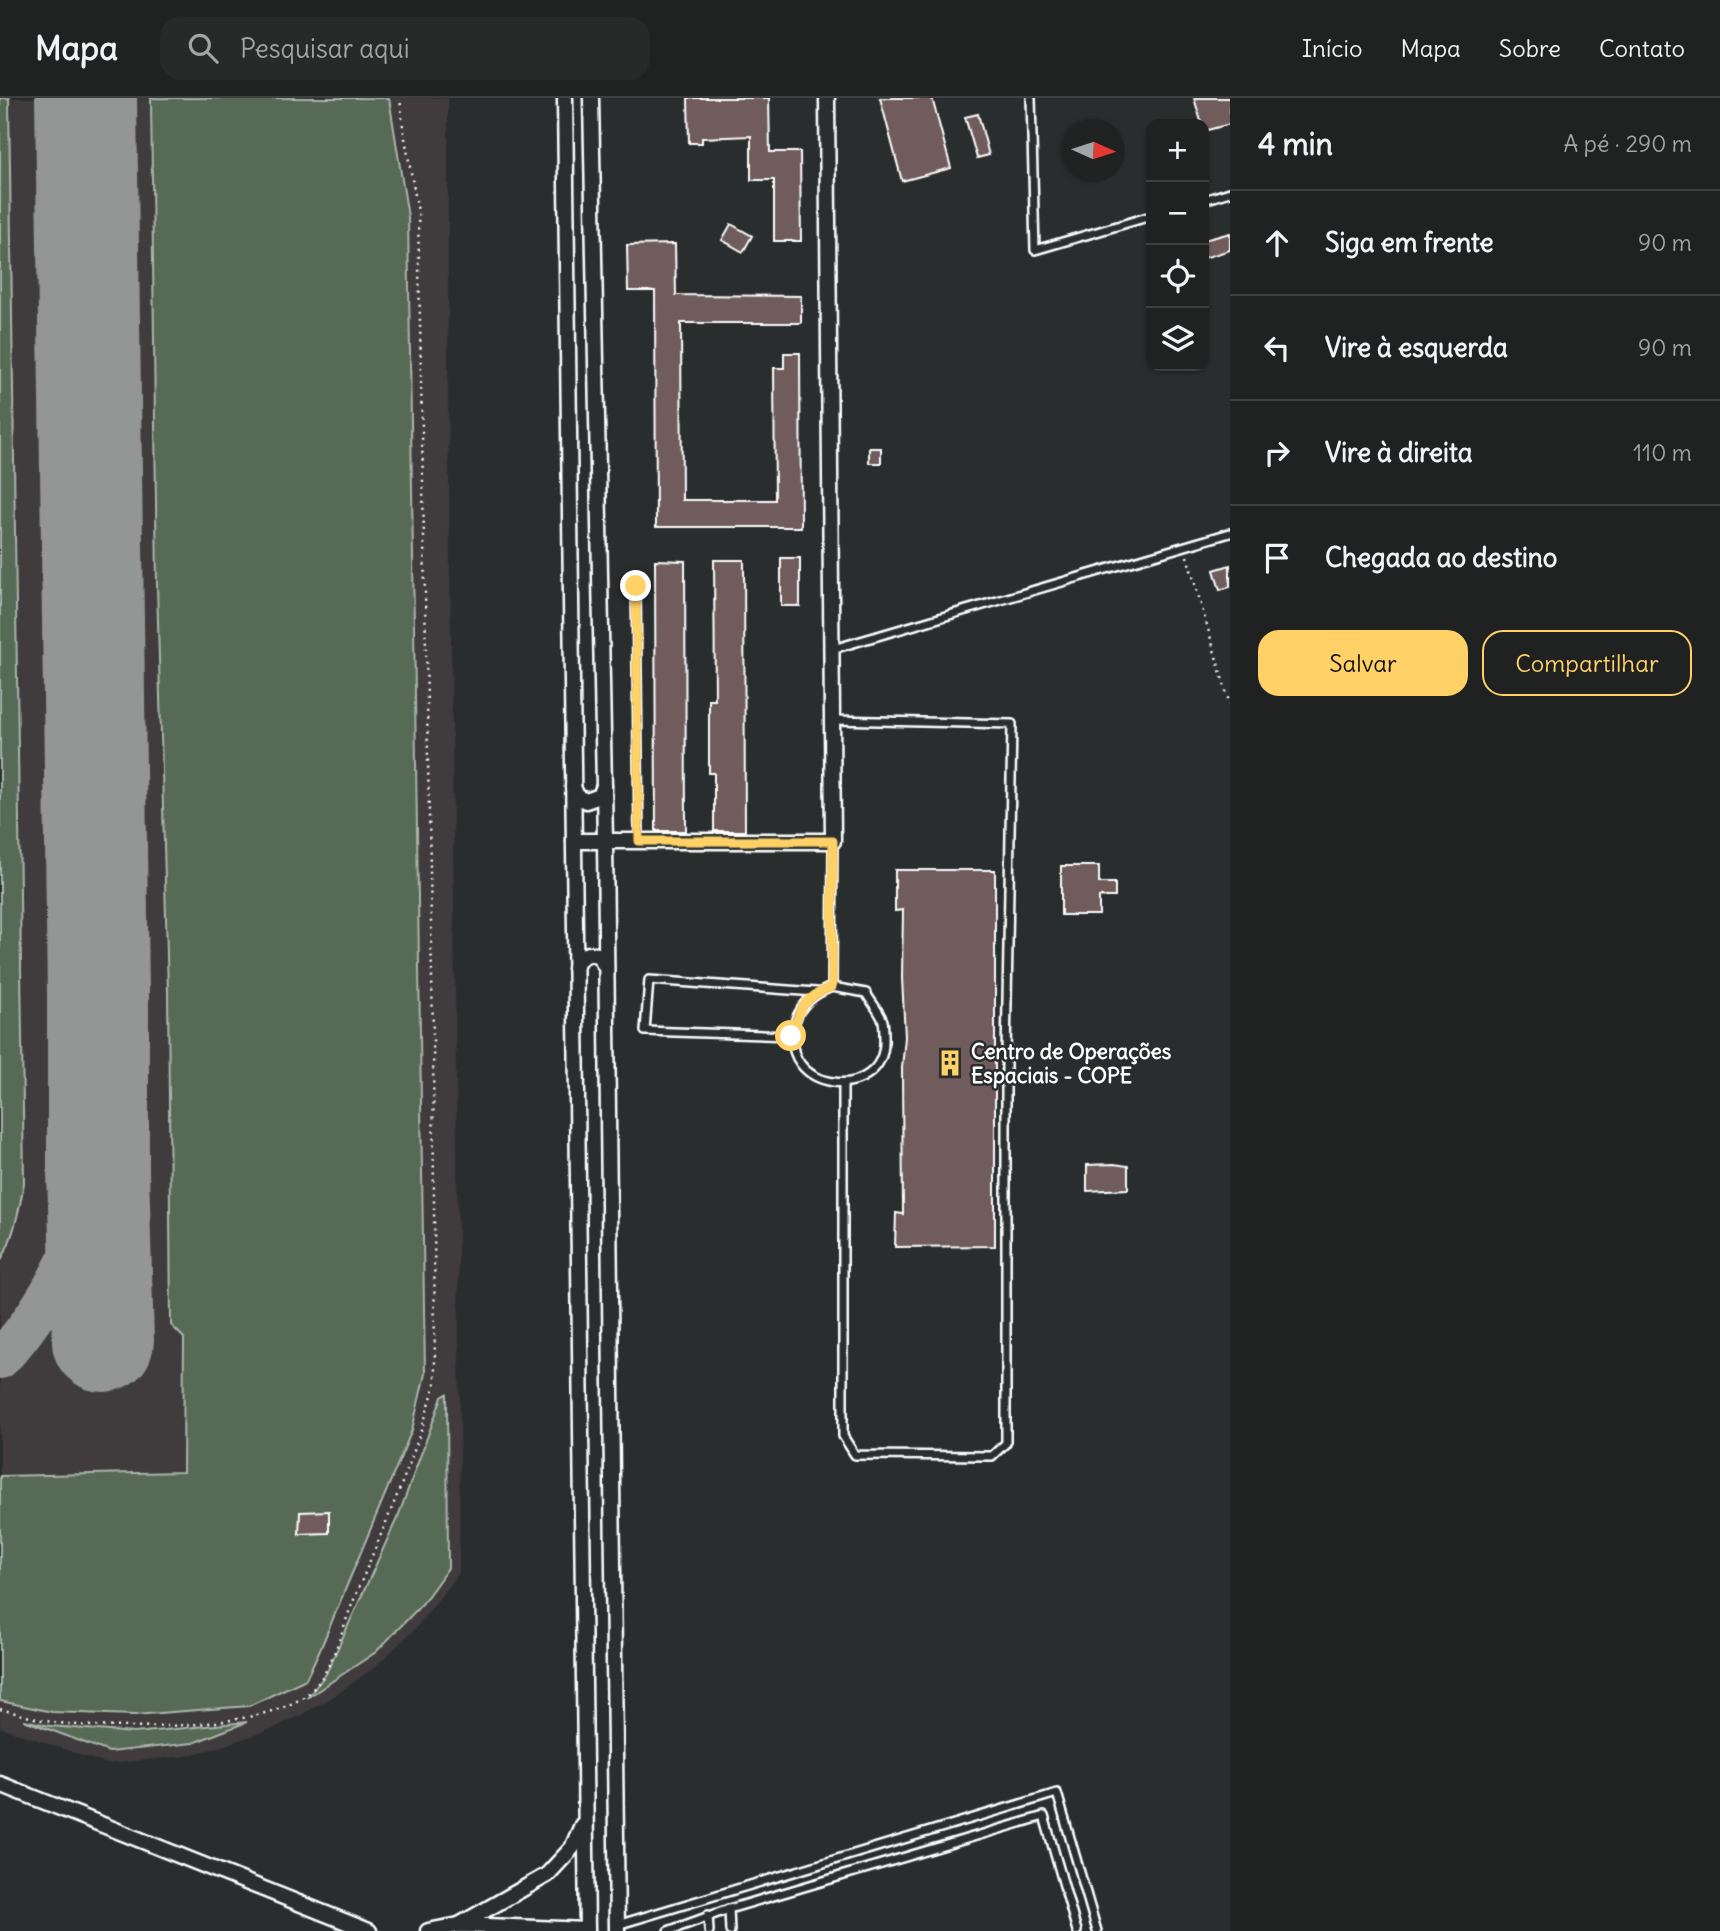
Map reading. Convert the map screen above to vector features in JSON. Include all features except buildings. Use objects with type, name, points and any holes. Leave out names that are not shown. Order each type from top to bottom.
[{"type":"street","points":[[428,1931],[458,1925],[587,1930],[565,98]]},
{"type":"street","points":[[592,98],[605,841],[617,1928]]},
{"type":"street","points":[[574,841],[833,841],[827,98]]},
{"type":"street","points":[[573,787],[577,796],[586,801],[600,796],[604,786]]},
{"type":"street","points":[[575,968],[579,959],[588,954],[598,955],[606,967]]},
{"type":"street","points":[[0,1784],[369,1931]]},
{"type":"street","points":[[458,1925],[547,1875],[572,1848],[585,1817]]},
{"type":"lane","points":[[1031,98],[1035,250],[1146,217]]},
{"type":"lane","points":[[1209,198],[1230,192]]},
{"type":"lane","points":[[833,649],[1230,533]]},
{"type":"lane","points":[[636,586],[639,841]]},
{"type":"lane","points":[[833,720],[1012,724],[1006,1056],[1006,1443],[992,1457],[855,1455],[843,1436],[843,1083]]},
{"type":"lane","points":[[832,987],[833,841]]},
{"type":"lane","points":[[791,1036],[645,1031],[649,980],[816,992],[832,987],[866,993],[883,1021],[885,1052],[869,1075],[843,1083],[820,1080],[800,1064],[791,1036],[798,1013],[816,992]]},
{"type":"lane","points":[[617,1928],[1057,1793],[1097,1931]]},
{"type":"lane","points":[[668,1931],[708,1915],[1044,1816],[1077,1931]]},
{"type":"lane","points":[[729,1909],[730,1931]]},
{"type":"lane","points":[[708,1915],[709,1931]]},
{"type":"path","points":[[0,1709],[53,1722],[136,1727],[236,1720],[293,1704],[310,1692],[320,1680],[337,1645],[422,1434],[435,1384],[433,1032],[418,212],[402,127],[400,98]]},
{"type":"path","points":[[1184,546],[1230,705]]},
{"type":"shaded area","points":[[0,98],[448,98],[448,394],[460,1416],[459,1573],[415,1629],[375,1667],[333,1697],[301,1715],[272,1729],[185,1756],[106,1764],[0,1727]]},
{"type":"green space","points":[[0,98],[9,98],[24,1183],[18,1214],[0,1262]]},
{"type":"green space","points":[[151,98],[389,98],[408,217],[425,1374],[412,1430],[306,1679],[249,1706],[134,1715],[52,1712],[0,1701],[0,1476],[183,1472],[184,1338],[171,1325],[168,992],[157,586]]},
{"type":"green space","points":[[447,1394],[448,1568],[422,1604],[376,1652],[307,1698],[326,1674],[399,1514],[442,1397]]},
{"type":"green space","points":[[24,1720],[50,1726],[134,1733],[247,1722],[193,1743],[109,1752]]},
{"type":"taxiway","points":[[0,1359],[32,1320],[61,1271],[85,1220],[98,1171]]},
{"type":"runway","points":[[86,98],[98,1171],[103,1341]]},
{"type":"place","name":"Centro de Operações Espaciais - COPE","points":[[950,1063]]},
{"type":"route","points":[[636,586],[639,841],[833,841],[832,987],[816,992],[798,1013],[791,1036]]}]
